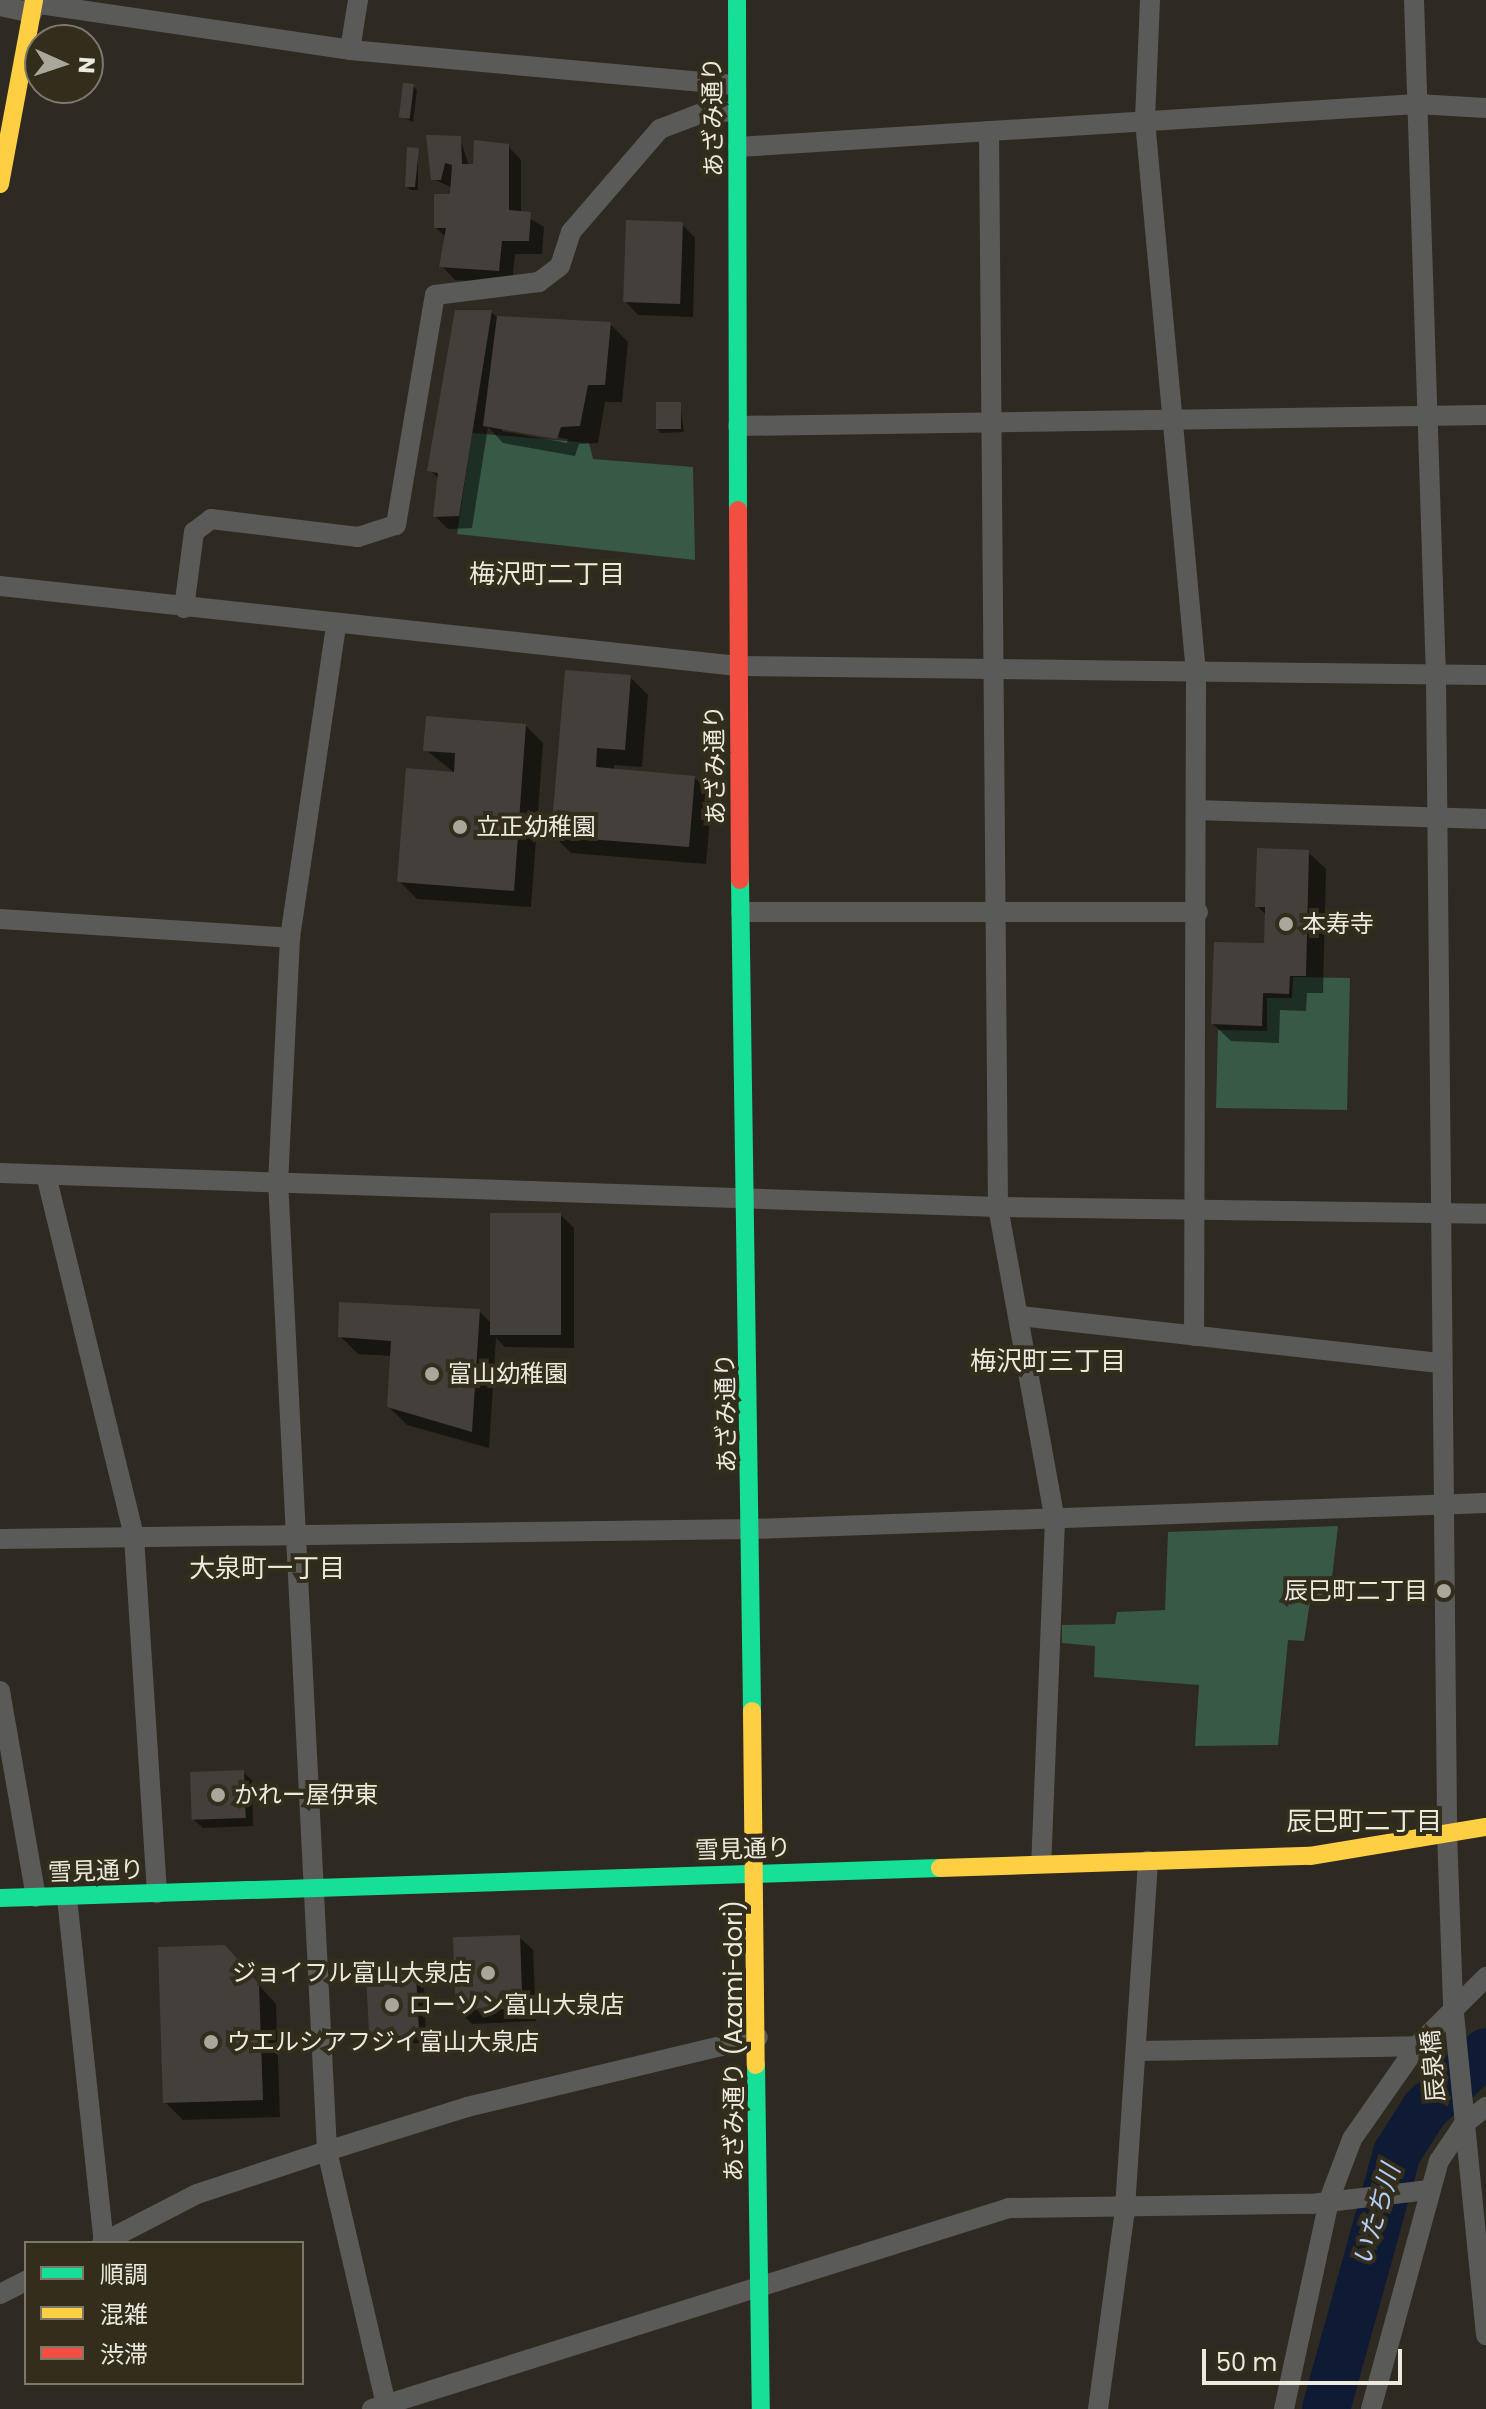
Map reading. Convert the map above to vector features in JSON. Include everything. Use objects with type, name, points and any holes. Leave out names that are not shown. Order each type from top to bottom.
[{"type":"street","points":[[350,50],[358,0]]},
{"type":"street","name":"あざみ通り","points":[[737,0],[738,666],[744,1199],[753,1529]]},
{"type":"street","points":[[1150,0],[1145,121],[1196,673],[1199,1210],[1194,1336]]},
{"type":"street","name":"辰泉橋","points":[[1414,0],[1436,676],[1447,1832],[1453,2004],[1486,2335]]},
{"type":"street","points":[[0,184],[33,5]]},
{"type":"street","points":[[0,6],[33,5],[350,50],[735,85]]},
{"type":"street","points":[[738,147],[1417,104],[1486,108]]},
{"type":"street","points":[[184,608],[194,532],[211,519],[358,537],[396,525],[435,295],[539,282],[560,266],[571,232],[660,129],[707,111],[736,112]]},
{"type":"street","points":[[989,131],[998,1207],[1055,1520],[1041,1863]]},
{"type":"street","points":[[738,426],[1173,423],[1427,419],[1486,415]]},
{"type":"street","points":[[0,586],[336,626],[738,666],[1486,675]]},
{"type":"street","points":[[336,626],[290,938],[278,1180],[327,2151],[381,2407],[1009,2208],[1125,2208],[1329,2200],[1424,2190]]},
{"type":"street","points":[[1196,810],[1486,819]]},
{"type":"street","points":[[741,912],[1198,912]]},
{"type":"street","points":[[0,919],[290,938]]},
{"type":"street","points":[[0,1173],[278,1180],[998,1207],[1486,1214]]},
{"type":"street","points":[[46,1175],[134,1537],[157,1893]]},
{"type":"street","points":[[1020,1316],[1441,1363]]},
{"type":"street","points":[[0,1539],[753,1529],[1486,1503]]},
{"type":"street","name":"あざみ通り (Azami-dori)","points":[[753,1529],[761,2409]]},
{"type":"street","points":[[0,1691],[36,1897]]},
{"type":"street","name":"雪見通り","points":[[0,1898],[1310,1856],[1486,1827]]},
{"type":"street","points":[[1098,2409],[1125,2208],[1138,2051],[1148,1861]]},
{"type":"street","points":[[67,1898],[103,2241]]},
{"type":"street","points":[[1284,2409],[1329,2200],[1352,2139],[1417,2046],[1453,2004],[1486,1977]]},
{"type":"street","points":[[107,2241],[197,2194],[467,2107],[758,2037]]},
{"type":"street","points":[[1138,2051],[1417,2046]]},
{"type":"street","points":[[1371,2409],[1424,2190],[1464,2124],[1486,2107]]},
{"type":"street","points":[[0,2294],[24,2282]]},
{"type":"green space","points":[[472,433],[589,443],[593,459],[693,467],[695,560],[457,534]]},
{"type":"green space","points":[[1293,977],[1350,978],[1347,1110],[1216,1108],[1218,1030],[1267,1031],[1267,998],[1292,998]]},
{"type":"green space","points":[[1338,1526],[1329,1604],[1310,1602],[1304,1641],[1288,1640],[1278,1745],[1195,1746],[1199,1685],[1094,1677],[1095,1646],[1062,1643],[1062,1625],[1115,1624],[1117,1612],[1165,1610],[1168,1532]]},
{"type":"building","points":[[403,83],[414,84],[410,119],[399,117]]},
{"type":"building","points":[[426,135],[461,136],[462,164],[473,164],[474,140],[509,144],[509,210],[531,212],[529,241],[502,241],[499,271],[439,267],[446,228],[434,228],[434,194],[450,194],[452,165],[445,163],[441,180],[431,180]]},
{"type":"building","points":[[407,147],[419,148],[415,187],[405,187]]},
{"type":"building","points":[[626,220],[683,222],[680,304],[623,302]]},
{"type":"building","points":[[455,310],[492,310],[459,516],[433,517],[438,473],[427,471]]},
{"type":"building","points":[[497,316],[611,322],[605,385],[588,385],[580,426],[561,427],[557,439],[483,426]]},
{"type":"building","points":[[656,402],[681,402],[681,429],[656,429]]},
{"type":"building","points":[[565,670],[631,675],[625,750],[597,748],[596,767],[695,776],[689,847],[551,836]]},
{"type":"building","name":"立正幼稚園","points":[[426,716],[526,724],[514,891],[397,882],[406,768],[454,772],[455,753],[423,751]]},
{"type":"building","name":"本寿寺","points":[[1257,848],[1309,850],[1306,976],[1290,976],[1289,994],[1263,993],[1262,1026],[1211,1024],[1214,942],[1264,943],[1265,907],[1255,907]]},
{"type":"building","points":[[490,1213],[561,1213],[561,1335],[490,1335]]},
{"type":"building","name":"富山幼稚園","points":[[339,1302],[480,1309],[472,1432],[387,1407],[391,1341],[338,1337]]},
{"type":"building","name":"かれー屋伊東","points":[[244,1770],[246,1818],[192,1820],[190,1772]]},
{"type":"building","name":"ジョイフル富山大泉店","points":[[520,1935],[523,2008],[456,2010],[453,1937]]},
{"type":"building","name":"ウエルシアフジイ富山大泉店","points":[[225,1945],[259,1984],[263,2100],[163,2103],[158,1947]]},
{"type":"building","name":"ローソン富山大泉店","points":[[416,1974],[419,2035],[369,2038],[366,1977]]},
{"type":"waterway","name":"いたち川","points":[[1326,2409],[1397,2153],[1425,2109],[1486,2052]]},
{"type":"traffic: fast","points":[[737,0],[738,510]]},
{"type":"traffic: fast","points":[[740,880],[752,1711]]},
{"type":"traffic: fast","points":[[0,1898],[940,1868]]},
{"type":"traffic: fast","points":[[756,2065],[761,2409]]},
{"type":"traffic: slow","points":[[0,184],[34,0]]},
{"type":"traffic: slow","points":[[752,1711],[756,2065]]},
{"type":"traffic: slow","points":[[940,1868],[1310,1856],[1486,1827]]},
{"type":"traffic: jam","points":[[738,510],[740,880]]},
{"type":"place","name":"立正幼稚園","points":[[460,827]]},
{"type":"place","name":"本寿寺","points":[[1286,924]]},
{"type":"place","name":"富山幼稚園","points":[[432,1374]]},
{"type":"place","name":"辰巳町二丁目","points":[[1444,1591]]},
{"type":"place","name":"かれー屋伊東","points":[[218,1795]]},
{"type":"place","name":"ジョイフル富山大泉店","points":[[488,1973]]},
{"type":"place","name":"ローソン富山大泉店","points":[[392,2005]]},
{"type":"place","name":"ウエルシアフジイ富山大泉店","points":[[211,2042]]},
{"type":"district","name":"梅沢町二丁目","points":[[547,575]]},
{"type":"district","name":"梅沢町三丁目","points":[[1048,1362]]},
{"type":"district","name":"大泉町一丁目","points":[[267,1569]]},
{"type":"district","name":"辰巳町二丁目","points":[[1364,1822]]}]
